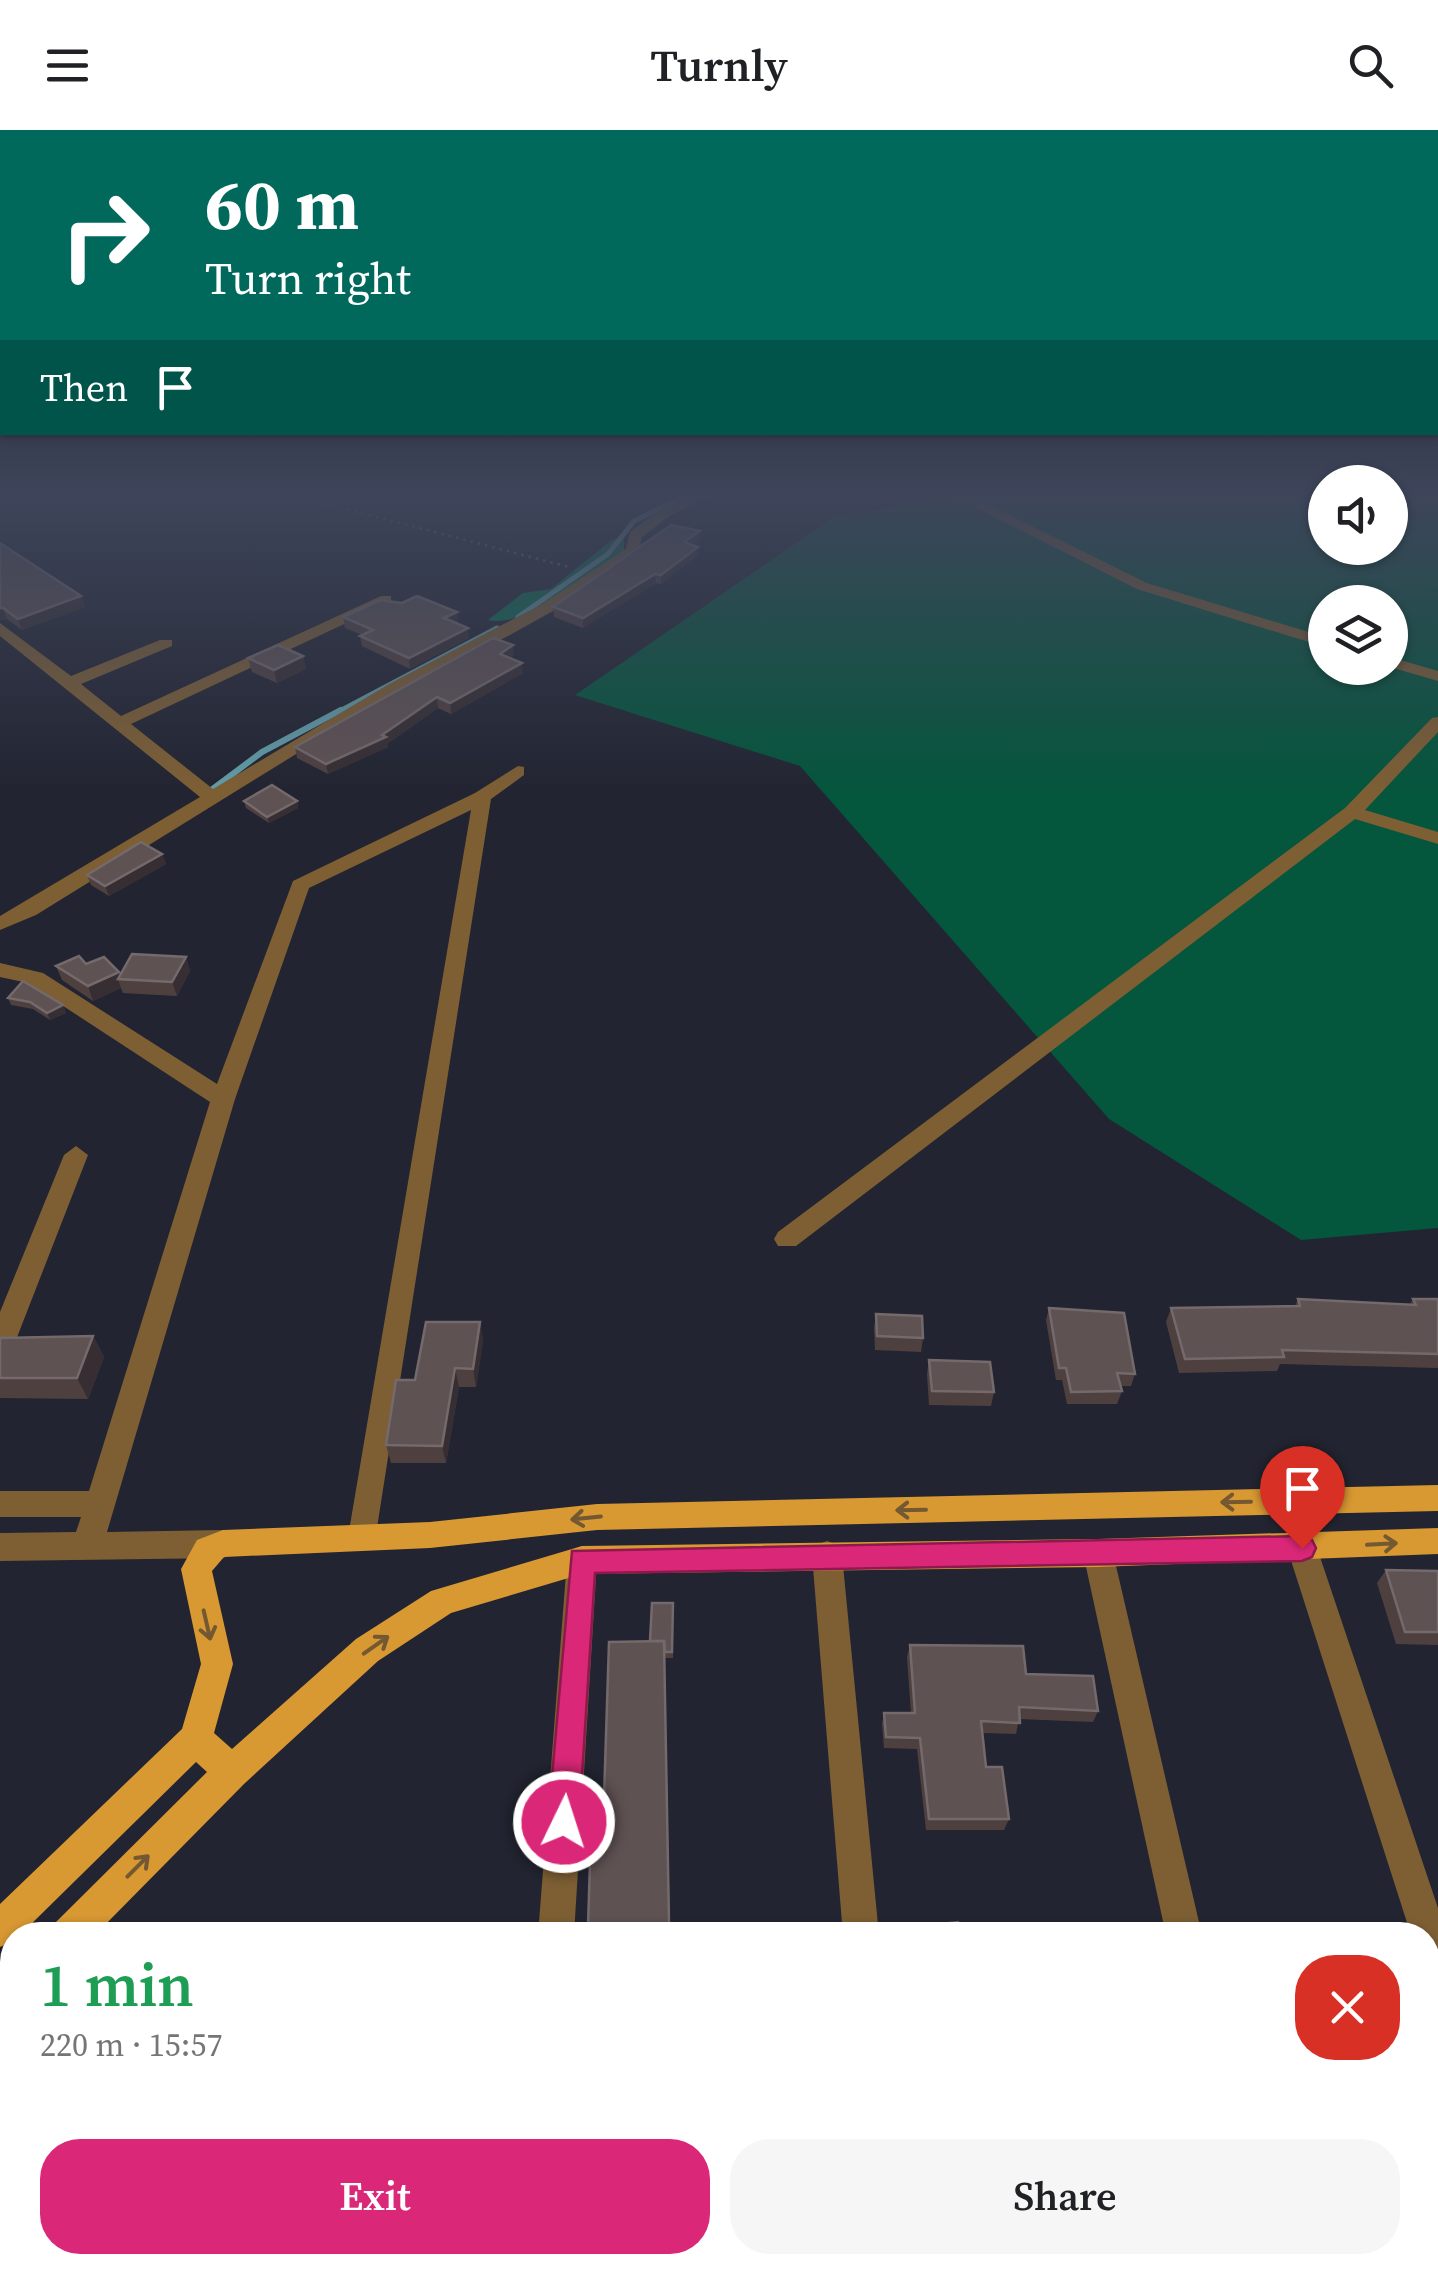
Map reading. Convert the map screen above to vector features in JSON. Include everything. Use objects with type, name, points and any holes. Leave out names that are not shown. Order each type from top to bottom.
[{"type":"main road","points":[[7,1922],[196,1740],[217,1664],[196,1569],[208,1550],[223,1544],[430,1535],[597,1517],[1438,1498]]},
{"type":"main road","points":[[82,1922],[232,1772],[368,1650],[442,1601],[582,1560],[1098,1553],[1438,1541]]},
{"type":"main road","points":[[196,1740],[232,1772]]},
{"type":"street","points":[[0,924],[213,798],[265,762],[432,666],[574,594]]},
{"type":"street","points":[[1168,594],[1308,637]]},
{"type":"street","points":[[119,723],[386,598]]},
{"type":"street","points":[[0,628],[213,798]]},
{"type":"street","points":[[69,683],[166,643]]},
{"type":"street","points":[[1408,667],[1438,676]]},
{"type":"street","points":[[787,1240],[1352,812],[1438,722]]},
{"type":"street","points":[[88,1544],[222,1099],[300,885],[482,796],[518,771]]},
{"type":"street","points":[[362,1537],[482,796]]},
{"type":"street","points":[[1352,812],[1438,838]]},
{"type":"street","points":[[0,970],[35,978],[222,1099]]},
{"type":"street","points":[[0,1345],[76,1155]]},
{"type":"street","points":[[0,1504],[100,1504]]},
{"type":"street","points":[[0,1547],[223,1544]]},
{"type":"street","points":[[1302,1548],[1425,1922]]},
{"type":"street","points":[[1098,1553],[1181,1922]]},
{"type":"street","points":[[827,1555],[860,1922]]},
{"type":"street","points":[[557,1922],[582,1560]]},
{"type":"green space","points":[[522,594],[562,594],[520,616],[488,620]]},
{"type":"green space","points":[[722,594],[1308,594],[1308,685],[1408,685],[1408,594],[1438,594],[1438,1228],[1301,1240],[1109,1119],[800,766],[575,695]]},
{"type":"building","points":[[0,594],[81,596],[18,619],[0,608]]},
{"type":"building","points":[[572,594],[622,594],[583,618],[553,607]]},
{"type":"building","points":[[417,596],[457,612],[444,618],[468,628],[409,658],[360,636],[373,630],[343,617],[380,600],[402,603]]},
{"type":"building","points":[[493,638],[513,645],[500,654],[522,663],[450,703],[437,697],[382,735],[386,737],[326,764],[295,747]]},
{"type":"building","points":[[278,645],[303,656],[274,670],[248,658]]},
{"type":"building","points":[[272,785],[297,801],[267,817],[244,801]]},
{"type":"building","points":[[141,842],[162,854],[105,886],[87,875]]},
{"type":"building","points":[[132,954],[186,957],[172,982],[118,979]]},
{"type":"building","points":[[79,956],[86,964],[104,957],[119,972],[88,986],[56,966]]},
{"type":"building","points":[[23,981],[63,1005],[47,1013],[30,1002],[8,998]]},
{"type":"building","points":[[1298,1299],[1416,1305],[1413,1299],[1438,1299],[1438,1354],[1282,1350],[1284,1357],[1185,1359],[1171,1308],[1300,1306]]},
{"type":"building","points":[[1049,1308],[1124,1313],[1135,1374],[1117,1373],[1122,1391],[1071,1392],[1066,1368],[1059,1368]]},
{"type":"building","points":[[876,1314],[922,1316],[923,1338],[877,1336]]},
{"type":"building","points":[[426,1322],[480,1322],[473,1369],[455,1368],[442,1446],[386,1445],[396,1380],[415,1380]]},
{"type":"building","points":[[93,1336],[77,1378],[0,1378],[0,1338]]},
{"type":"building","points":[[929,1360],[990,1362],[994,1392],[932,1391]]},
{"type":"building","points":[[1386,1570],[1438,1571],[1438,1632],[1405,1632]]},
{"type":"building","points":[[652,1603],[673,1603],[672,1652],[665,1652],[664,1641],[650,1641]]},
{"type":"building","points":[[664,1641],[669,1922],[588,1922],[592,1799],[604,1798],[609,1642]]},
{"type":"building","points":[[910,1645],[1023,1646],[1026,1674],[1093,1676],[1098,1711],[1019,1707],[1020,1723],[981,1721],[986,1767],[1002,1767],[1009,1819],[929,1819],[920,1738],[886,1737],[884,1713],[915,1713]]},
{"type":"waterway","points":[[518,617],[551,594]]},
{"type":"waterway","points":[[336,713],[497,628]]},
{"type":"waterway","points":[[206,794],[262,752],[341,710]]},
{"type":"route","points":[[564,1822],[582,1560],[1302,1548]]}]
